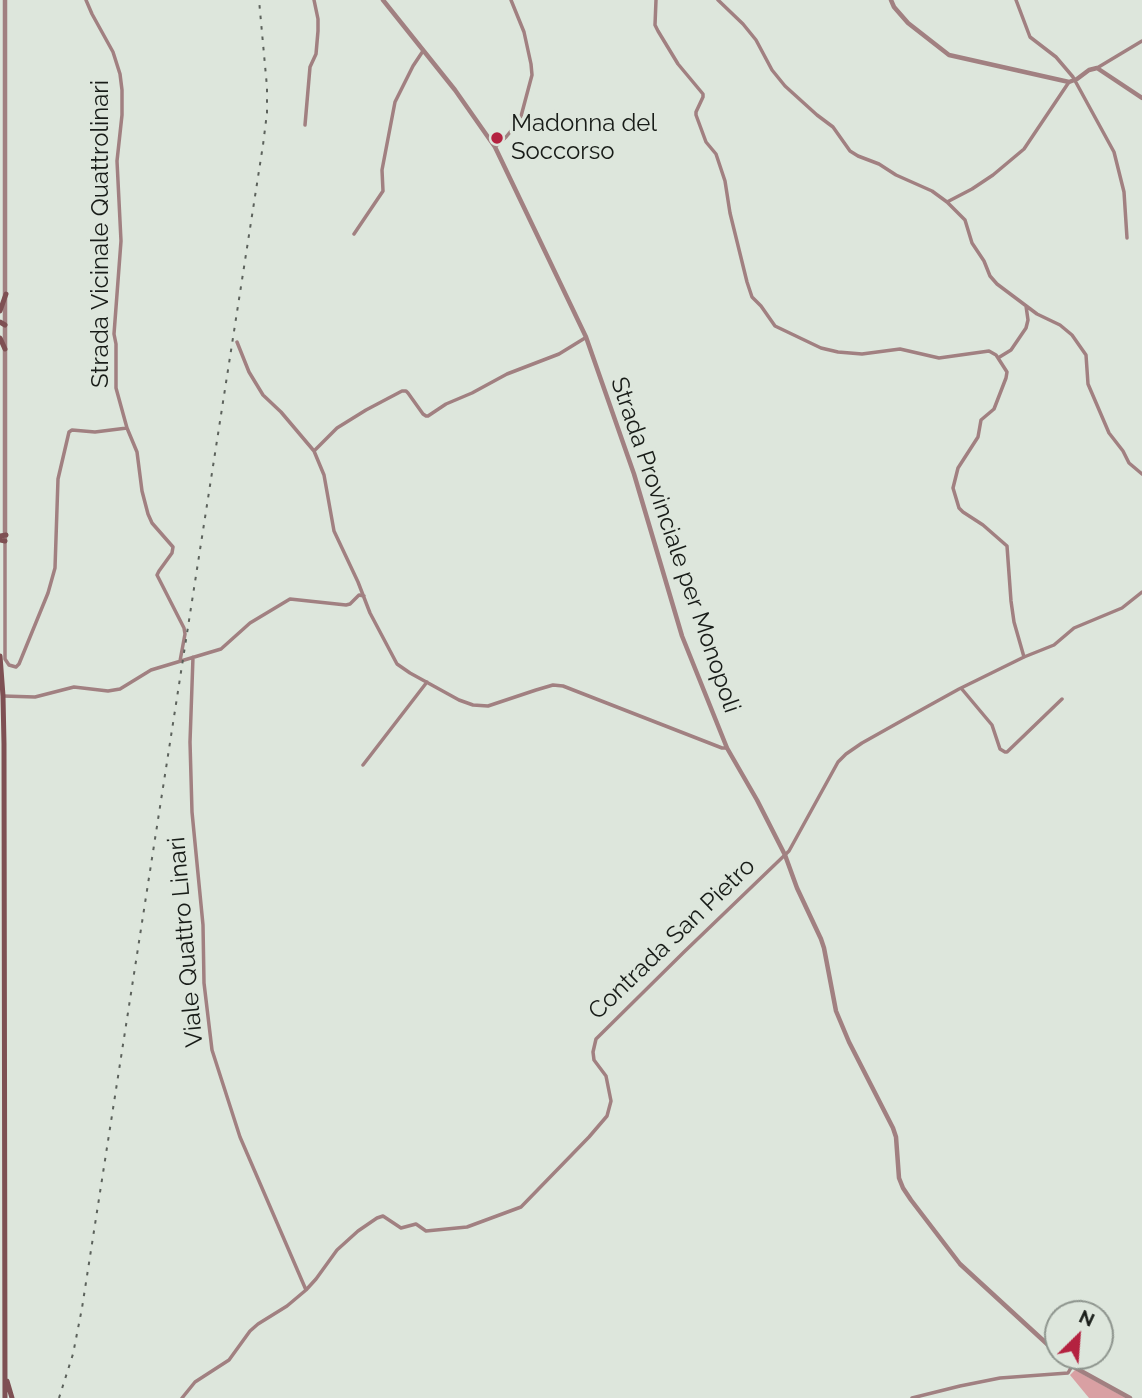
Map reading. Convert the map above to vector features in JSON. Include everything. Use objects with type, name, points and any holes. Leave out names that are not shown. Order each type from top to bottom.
[{"type":"main road","points":[[0,311],[6,294]]},
{"type":"main road","points":[[0,338],[5,349]]},
{"type":"main road","points":[[0,658],[4,791],[1,822],[4,855],[5,1398]]},
{"type":"main road","points":[[5,1375],[12,1398]]},
{"type":"street","points":[[5,0],[3,538],[5,659],[9,665],[16,667],[19,664],[48,593],[55,568],[58,479],[69,432],[127,428]]},
{"type":"street","name":"Strada Vicinale Quattrolinari","points":[[86,0],[113,52],[122,90],[117,169],[121,241],[114,334],[116,388],[137,452],[148,514],[152,523],[173,547],[158,575],[184,628],[180,661]]},
{"type":"street","points":[[305,125],[310,67],[316,54],[318,31],[314,0]]},
{"type":"street","name":"Strada Provinciale per Monopoli","points":[[383,0],[455,90],[495,147],[586,337],[634,474],[682,636],[727,748],[785,855],[824,948],[839,1019],[893,1128],[900,1178],[906,1193],[960,1264],[1044,1341]]},
{"type":"street","points":[[495,147],[519,122],[532,75],[524,32],[511,0]]},
{"type":"street","points":[[656,0],[655,24],[658,31],[678,64],[703,94],[696,115],[706,142],[716,154],[725,181],[732,224],[752,297],[772,323],[821,348],[838,352],[862,354],[900,349],[939,358],[989,351],[996,355],[1007,372],[994,409],[981,420],[978,437],[958,468],[953,488],[959,508],[1007,546],[1014,622],[1024,657]]},
{"type":"street","points":[[718,0],[756,40],[772,70],[785,86],[833,127],[850,151],[932,191],[947,202],[965,220],[972,243],[993,280],[1037,314],[1067,330],[1083,349],[1087,362],[1088,384],[1109,433],[1124,451],[1129,463],[1142,474]]},
{"type":"street","points":[[891,0],[908,23],[949,55],[1071,81]]},
{"type":"street","points":[[1016,0],[1030,37],[1056,57],[1114,152],[1125,203],[1127,237]]},
{"type":"street","points":[[947,202],[993,175],[1024,149],[1071,81],[1142,41]]},
{"type":"street","points":[[354,234],[383,191],[382,170],[396,102],[423,51]]},
{"type":"street","points":[[1097,68],[1142,98]]},
{"type":"street","points":[[998,358],[1011,350],[1026,328],[1026,306]]},
{"type":"street","points":[[314,451],[337,428],[402,391],[408,393],[423,414],[428,416],[446,404],[507,374],[559,354],[586,337]]},
{"type":"street","points":[[237,342],[262,395],[281,412],[314,451],[324,475],[332,527],[370,613],[395,661],[410,673],[462,701],[483,706],[553,685],[563,686],[727,748]]},
{"type":"street","name":"Contrada San Pietro","points":[[182,1398],[195,1382],[229,1360],[258,1324],[306,1290],[337,1251],[358,1231],[380,1216],[401,1228],[416,1224],[426,1231],[467,1227],[521,1208],[607,1116],[611,1101],[606,1076],[594,1060],[594,1044],[598,1037],[785,855],[801,832],[838,762],[846,754],[961,688],[1054,645],[1074,628],[1122,608],[1142,592]]},
{"type":"street","points":[[3,696],[35,697],[74,687],[116,690],[151,670],[221,649],[250,624],[290,599],[346,605],[359,595],[364,596]]},
{"type":"street","name":"Viale Quattro Linari","points":[[193,657],[191,812],[204,925],[204,983],[212,1050],[240,1137],[306,1290]]},
{"type":"street","points":[[363,765],[427,681]]},
{"type":"street","points":[[961,688],[992,725],[1000,749],[1005,752],[1062,699]]},
{"type":"street","points":[[0,802],[4,791]]},
{"type":"street","points":[[0,841],[4,855]]},
{"type":"street","points":[[912,1398],[1000,1378],[1068,1373],[1070,1370]]},
{"type":"street","name":"Strada Provinciale per Monopoli","points":[[1079,1370],[1130,1398]]},
{"type":"shaded area","points":[[1075,1370],[1126,1398],[1089,1398],[1070,1375]]},
{"type":"railway","points":[[59,1398],[73,1354],[82,1308],[263,145],[267,87],[259,0]]},
{"type":"place","name":"Madonna del Soccorso","points":[[497,138]]}]
